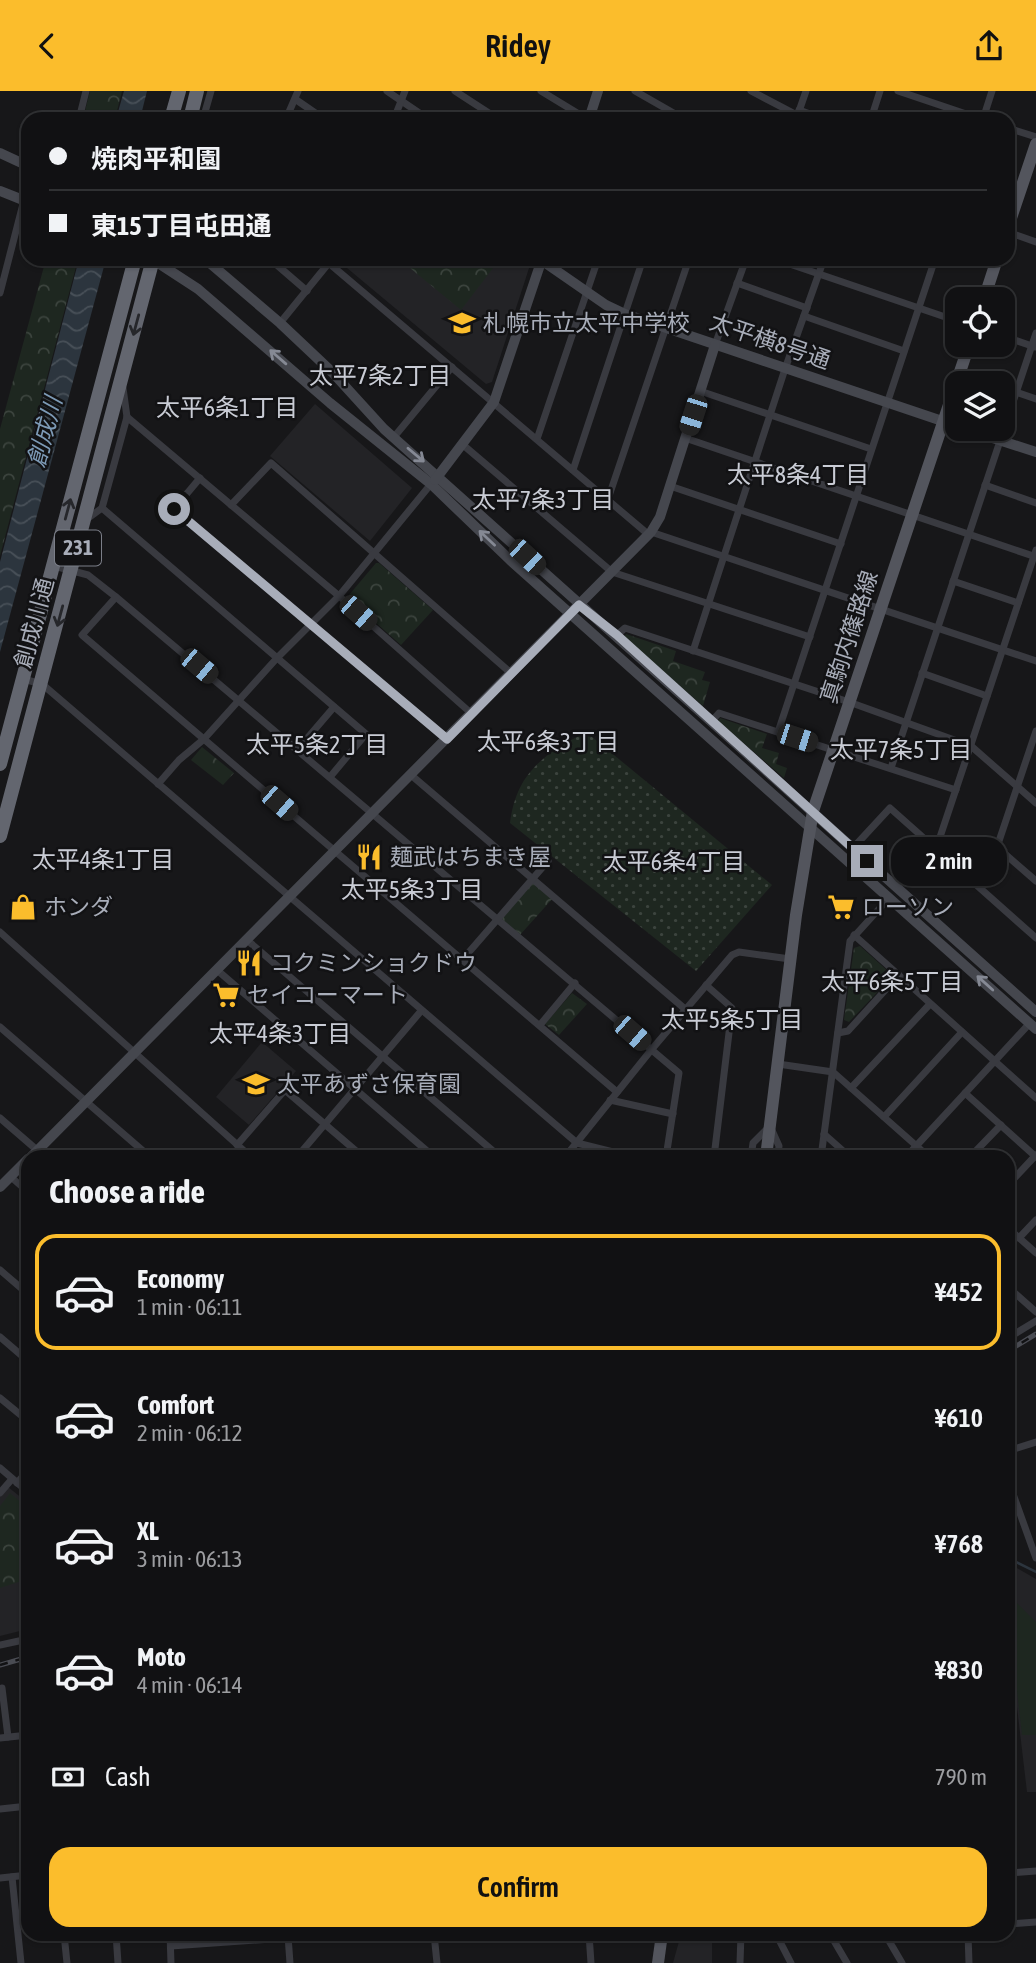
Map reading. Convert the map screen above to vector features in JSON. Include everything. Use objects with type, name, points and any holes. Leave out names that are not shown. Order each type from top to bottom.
[{"type":"highway","points":[[173,112],[179,91]]},
{"type":"highway","points":[[192,112],[197,91]]},
{"type":"highway","name":"創成川通","points":[[0,764],[133,266]]},
{"type":"highway","name":"創成川通","points":[[0,836],[150,266]]},
{"type":"main road","points":[[1015,206],[1036,144]]},
{"type":"main road","points":[[988,287],[995,266]]},
{"type":"main road","name":"真駒内篠路線","points":[[767,1150],[790,959],[813,811],[965,357]]},
{"type":"main road","points":[[658,1963],[661,1941]]},
{"type":"street","points":[[81,112],[86,91]]},
{"type":"street","points":[[205,112],[211,91]]},
{"type":"street","points":[[387,91],[418,112]]},
{"type":"street","points":[[397,112],[405,91]]},
{"type":"street","points":[[455,91],[487,112]]},
{"type":"street","points":[[541,91],[576,112]]},
{"type":"street","points":[[590,112],[598,91]]},
{"type":"street","points":[[635,91],[672,112]]},
{"type":"street","points":[[751,91],[791,112]]},
{"type":"street","points":[[798,112],[806,91]]},
{"type":"street","points":[[873,112],[880,91]]},
{"type":"street","points":[[898,91],[961,112]]},
{"type":"street","points":[[984,112],[992,91]]},
{"type":"street","points":[[289,112],[296,95],[316,112]]},
{"type":"street","points":[[1015,130],[1036,137]]},
{"type":"street","points":[[0,153],[21,163]]},
{"type":"street","points":[[0,191],[21,197]]},
{"type":"street","points":[[0,293],[21,218]]},
{"type":"street","points":[[1015,234],[1036,242]]},
{"type":"street","points":[[163,266],[198,289],[330,403],[430,484],[575,610],[890,898],[1034,1020]]},
{"type":"street","points":[[213,266],[333,373],[394,437],[439,475],[575,610],[617,635],[896,887],[1034,1020]]},
{"type":"street","points":[[278,266],[307,291]]},
{"type":"street","points":[[280,323],[324,266]]},
{"type":"street","points":[[334,266],[650,533],[1036,661]]},
{"type":"street","points":[[158,784],[179,760],[204,739],[277,658],[338,596],[439,475],[494,402],[540,266]]},
{"type":"street","name":"太平横8号通","points":[[550,266],[606,305],[625,314],[943,421]]},
{"type":"street","points":[[537,439],[596,266]]},
{"type":"street","points":[[573,470],[641,266]]},
{"type":"street","points":[[608,499],[686,266]]},
{"type":"street","points":[[41,1150],[86,1101],[650,533],[660,517],[743,266]]},
{"type":"street","points":[[796,266],[945,317]]},
{"type":"street","points":[[693,651],[785,369],[822,266]]},
{"type":"street","points":[[778,732],[931,266]]},
{"type":"street","points":[[737,283],[904,351]]},
{"type":"street","points":[[1015,395],[1034,347],[1036,333]]},
{"type":"street","points":[[1015,340],[1034,347]]},
{"type":"street","points":[[394,437],[452,367]]},
{"type":"street","points":[[85,521],[102,508],[127,417],[122,377]]},
{"type":"street","points":[[700,391],[871,449]]},
{"type":"street","points":[[1016,392],[1036,399]]},
{"type":"street","points":[[127,417],[472,714]]},
{"type":"street","points":[[685,438],[1035,555],[938,843],[896,887]]},
{"type":"street","points":[[891,768],[1000,441]]},
{"type":"street","points":[[1003,441],[1036,452]]},
{"type":"street","points":[[462,444],[612,572],[810,637]]},
{"type":"street","points":[[231,505],[271,463],[512,674]]},
{"type":"street","points":[[200,478],[174,509],[447,739]]},
{"type":"street","points":[[670,485],[841,544]]},
{"type":"street","points":[[985,485],[1036,503]]},
{"type":"street","points":[[102,508],[366,734],[330,777]]},
{"type":"street","points":[[53,565],[88,575],[116,597],[679,1073],[667,1150]]},
{"type":"street","points":[[953,581],[1018,603]]},
{"type":"street","points":[[116,597],[82,635],[617,1092]]},
{"type":"street","points":[[617,635],[625,628],[971,745],[1036,803]]},
{"type":"street","points":[[922,673],[987,696]]},
{"type":"street","points":[[23,679],[42,684],[576,1143],[603,1150]]},
{"type":"street","points":[[298,749],[334,707]]},
{"type":"street","points":[[711,722],[719,713],[956,790]]},
{"type":"street","points":[[1036,731],[996,847],[1036,881]]},
{"type":"street","points":[[411,775],[685,1009]]},
{"type":"street","points":[[853,848],[890,808],[1033,935],[1036,925]]},
{"type":"street","points":[[463,959],[548,861]]},
{"type":"street","points":[[822,1150],[850,941],[890,898]]},
{"type":"street","points":[[0,932],[243,1150]]},
{"type":"street","points":[[855,935],[1036,1098]]},
{"type":"street","points":[[247,940],[492,1150]]},
{"type":"street","points":[[570,1150],[732,955],[739,952],[790,959]]},
{"type":"street","points":[[217,970],[426,1150]]},
{"type":"street","points":[[838,1033],[848,1031],[899,975]]},
{"type":"street","points":[[540,1025],[575,983]]},
{"type":"street","points":[[706,985],[733,1008],[715,1150]]},
{"type":"street","points":[[852,1088],[930,1004]]},
{"type":"street","points":[[303,1150],[421,1011]]},
{"type":"street","points":[[912,1150],[1034,1020]]},
{"type":"street","points":[[0,1027],[142,1150]]},
{"type":"street","points":[[884,1117],[961,1032]]},
{"type":"street","points":[[778,1064],[833,1072],[921,1150]]},
{"type":"street","points":[[237,1145],[285,1090],[355,1150]]},
{"type":"street","points":[[965,1093],[1036,1156],[1015,1178]]},
{"type":"street","points":[[610,1100],[673,1114]]},
{"type":"street","points":[[0,1118],[29,1150]]},
{"type":"street","points":[[977,1150],[1001,1125]]},
{"type":"street","points":[[752,1150],[753,1143],[770,1126],[779,1150]]},
{"type":"street","points":[[824,1134],[842,1150]]},
{"type":"street","points":[[0,1187],[21,1168]]},
{"type":"street","points":[[11,1177],[21,1186]]},
{"type":"street","points":[[1019,1238],[1036,1220]]},
{"type":"street","points":[[1015,1234],[1036,1253]]},
{"type":"street","points":[[0,1270],[21,1288]]},
{"type":"street","points":[[1015,1293],[1036,1312]]},
{"type":"street","points":[[1015,1334],[1036,1321]]},
{"type":"street","points":[[0,1337],[21,1355]]},
{"type":"street","points":[[0,1398],[21,1416]]},
{"type":"street","points":[[1015,1446],[1036,1441]]},
{"type":"street","points":[[0,1468],[21,1486]]},
{"type":"street","points":[[0,1493],[21,1476]]},
{"type":"street","points":[[1015,1500],[1036,1558]]},
{"type":"street","points":[[0,1645],[21,1640]]},
{"type":"street","points":[[2,1688],[4,1738]]},
{"type":"street","points":[[0,1809],[21,1807]]},
{"type":"street","points":[[1015,1873],[1036,1871]]},
{"type":"street","points":[[0,1878],[21,1876]]},
{"type":"street","points":[[12,1877],[21,1963]]},
{"type":"street","points":[[1015,1924],[1036,1923]]},
{"type":"street","points":[[65,1941],[67,1963]]},
{"type":"street","points":[[116,1941],[118,1963]]},
{"type":"street","points":[[171,1941],[171,1963]]},
{"type":"street","points":[[171,1946],[208,1941]]},
{"type":"street","points":[[288,1941],[290,1963]]},
{"type":"street","points":[[435,1941],[437,1963]]},
{"type":"street","points":[[589,1941],[591,1963]]},
{"type":"street","points":[[740,1963],[741,1941]]},
{"type":"street","points":[[779,1941],[790,1963]]},
{"type":"street","points":[[834,1941],[847,1963]]},
{"type":"street","points":[[889,1941],[902,1963]]},
{"type":"street","points":[[968,1941],[970,1963]]},
{"type":"shaded area","name":"札幌市立太平中学校","points":[[345,266],[530,266],[492,382],[486,384]]},
{"type":"shaded area","points":[[315,404],[412,488],[370,541],[270,456]]},
{"type":"shaded area","name":"太平あずさ保育園","points":[[262,1042],[296,1071],[249,1125],[216,1097]]},
{"type":"shaded area","points":[[8,1487],[21,1497],[21,1631],[0,1636],[0,1497]]},
{"type":"shaded area","points":[[1015,1567],[1036,1579],[1036,1792],[1027,1792],[1015,1690]]},
{"type":"shaded area","points":[[679,1941],[712,1941],[712,1963],[673,1963]]},
{"type":"green space","points":[[90,91],[122,91],[117,112],[85,112]]},
{"type":"green space","points":[[44,266],[76,266],[0,556],[0,429]]},
{"type":"green space","points":[[408,266],[495,266],[461,310]]},
{"type":"green space","points":[[376,563],[433,610],[401,645],[349,599],[349,595]]},
{"type":"green space","points":[[626,634],[676,651],[673,661],[705,672],[702,680],[710,682],[703,706],[624,637]]},
{"type":"green space","points":[[720,718],[767,734],[762,748],[779,753],[776,764],[787,768],[784,778],[718,721]]},
{"type":"green space","points":[[586,732],[772,885],[696,971],[510,823],[519,791],[535,767],[558,748]]},
{"type":"green space","points":[[202,747],[234,773],[223,785],[191,760]]},
{"type":"green space","points":[[533,879],[554,897],[519,936],[498,918]]},
{"type":"green space","points":[[860,946],[891,974],[891,978],[849,1022],[844,1020],[854,948]]},
{"type":"green space","points":[[572,993],[587,1004],[559,1035],[545,1024]]},
{"type":"green space","points":[[10,1493],[21,1502],[21,1581],[0,1588],[0,1506]]},
{"type":"green space","points":[[1015,1601],[1036,1622],[1036,1735],[1022,1735],[1015,1674]]},
{"type":"water","points":[[124,91],[147,91],[142,112],[118,112]]},
{"type":"water","name":"創成川","points":[[77,266],[104,266],[0,652],[0,562]]},
{"type":"waterway","points":[[1015,1562],[1036,1572]]},
{"type":"railway","points":[[1015,1347],[1036,1334]]},
{"type":"railway","points":[[0,1665],[21,1659]]},
{"type":"place","name":"札幌市立太平中学校","points":[[462,323]]},
{"type":"place","name":"麺武はちまき屋","points":[[369,857]]},
{"type":"place","name":"ホンダ","points":[[23,907]]},
{"type":"place","name":"ローソン","points":[[841,907]]},
{"type":"place","name":"コクミンショクドウ","points":[[249,963]]},
{"type":"place","name":"セイコーマート","points":[[226,995]]},
{"type":"place","name":"太平あずさ保育園","points":[[256,1084]]},
{"type":"district","name":"太平7条2丁目","points":[[380,376]]},
{"type":"district","name":"太平6条1丁目","points":[[227,408]]},
{"type":"district","name":"太平8条4丁目","points":[[798,475]]},
{"type":"district","name":"太平7条3丁目","points":[[543,500]]},
{"type":"district","name":"太平6条3丁目","points":[[548,742]]},
{"type":"district","name":"太平5条2丁目","points":[[317,745]]},
{"type":"district","name":"太平7条5丁目","points":[[901,750]]},
{"type":"district","name":"太平4条1丁目","points":[[103,860]]},
{"type":"district","name":"太平6条4丁目","points":[[674,862]]},
{"type":"district","name":"太平5条3丁目","points":[[412,890]]},
{"type":"district","name":"太平6条5丁目","points":[[892,982]]},
{"type":"district","name":"太平5条5丁目","points":[[732,1020]]},
{"type":"district","name":"太平4条3丁目","points":[[280,1034]]},
{"type":"route","points":[[174,509],[447,739],[579,605],[617,635],[867,861]]}]
